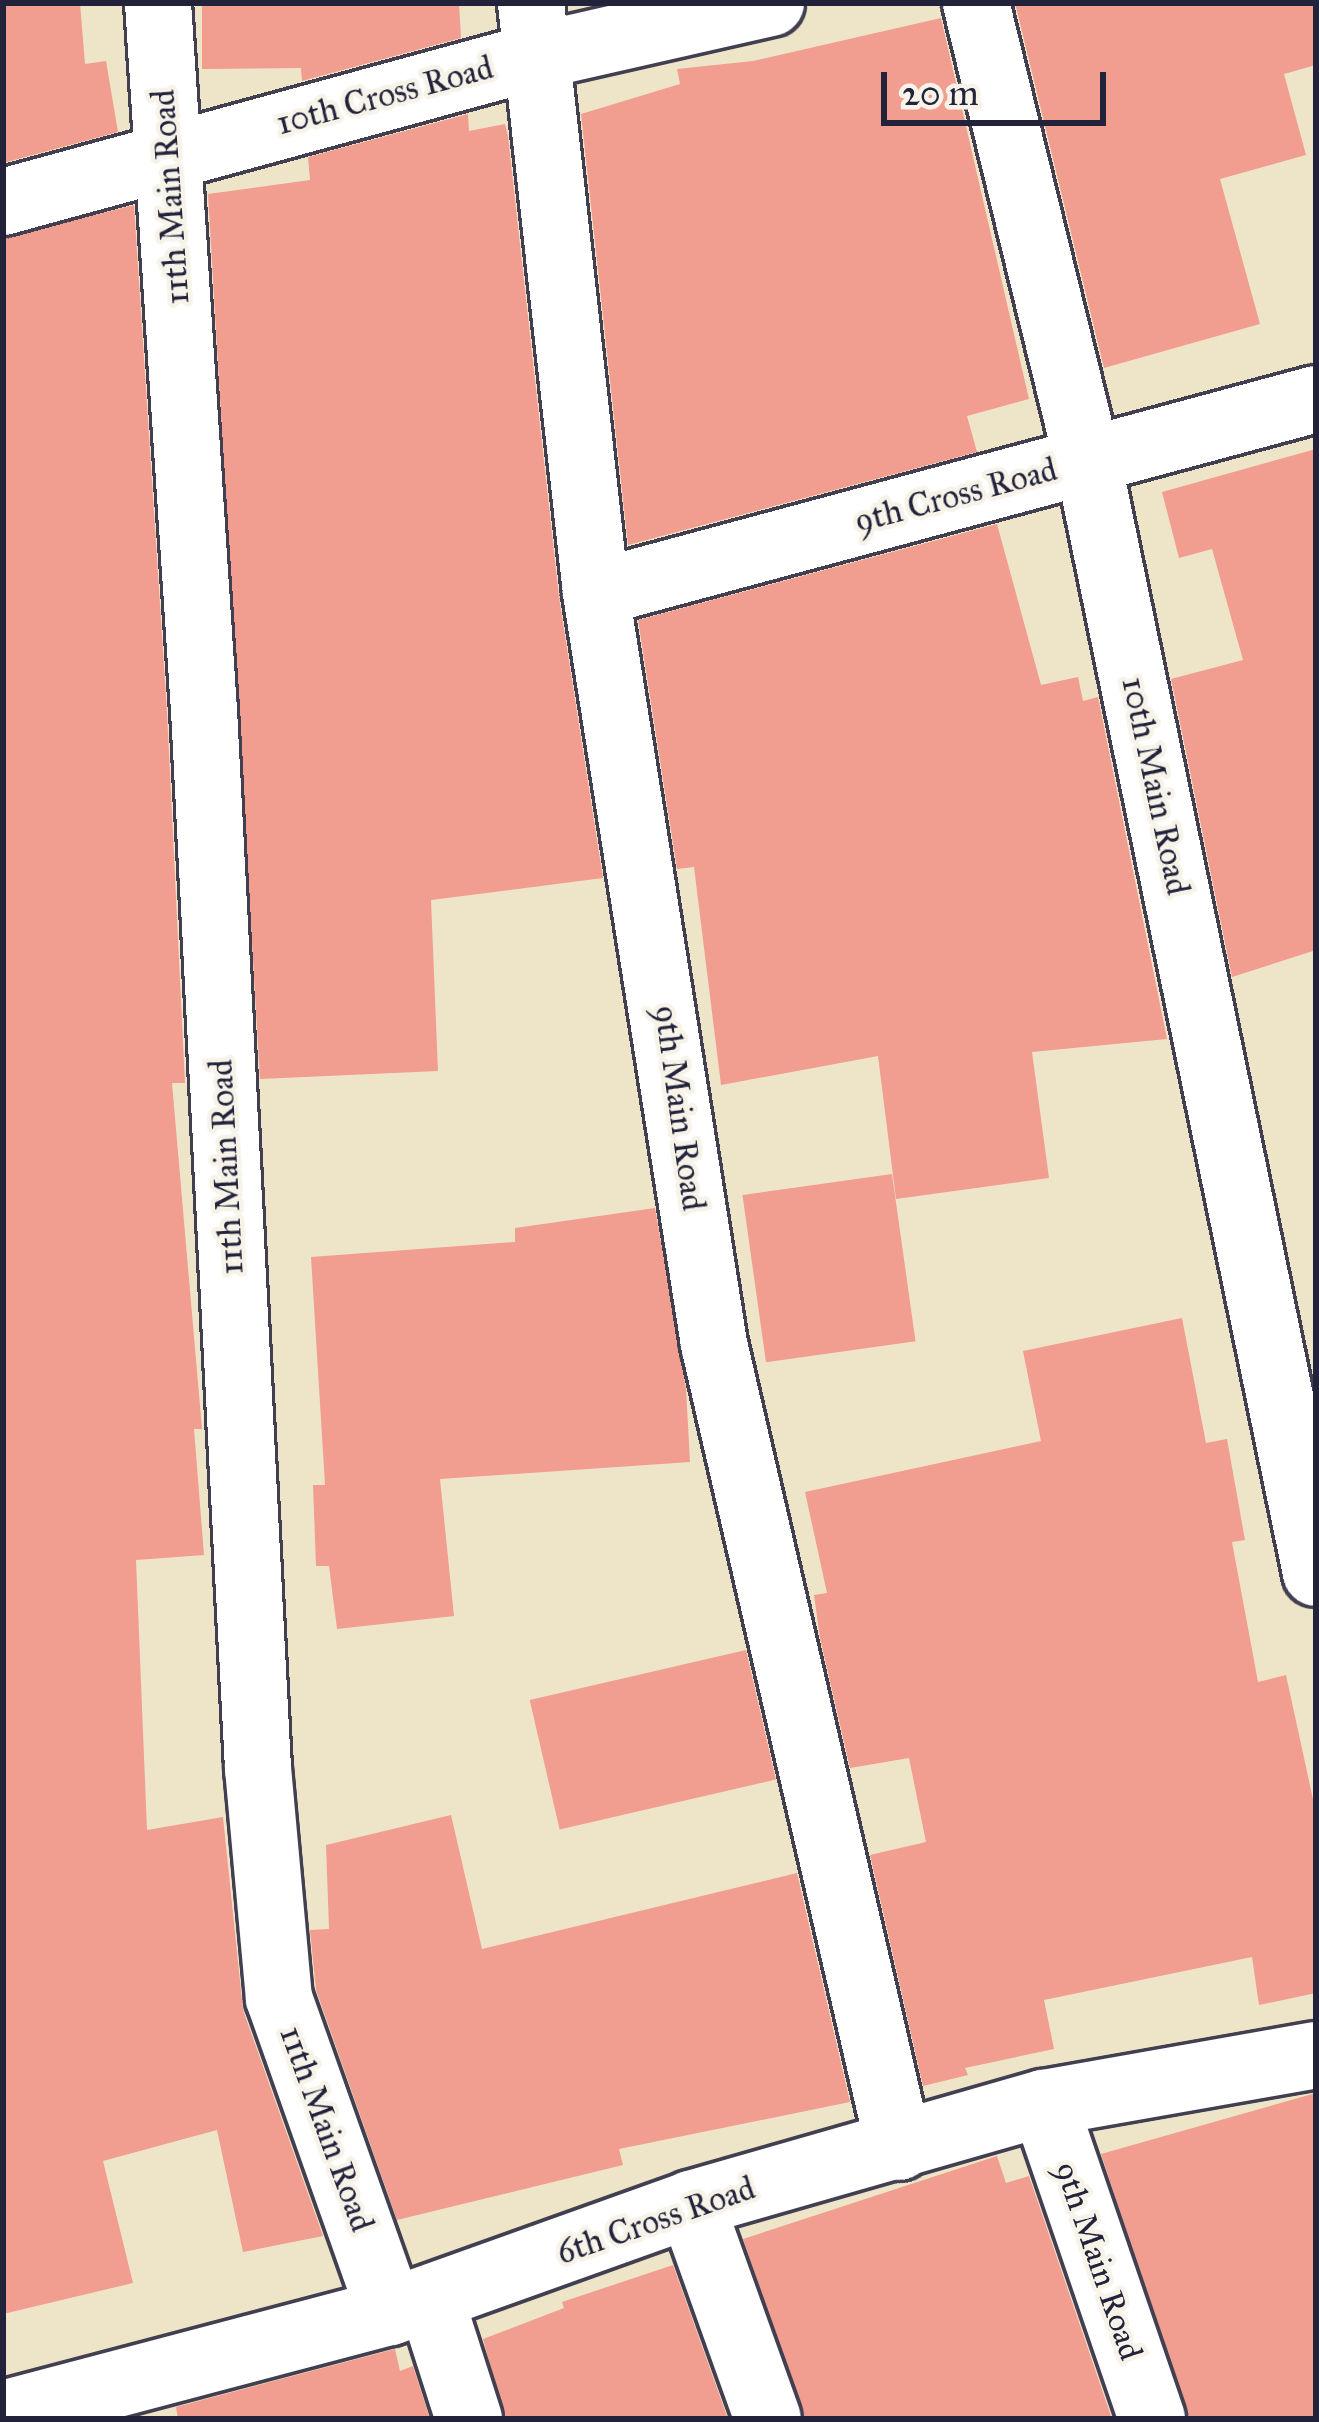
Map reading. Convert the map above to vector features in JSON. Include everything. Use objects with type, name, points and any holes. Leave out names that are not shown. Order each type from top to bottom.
[{"type":"street","name":"11th Main Road","points":[[158,3],[258,1768],[277,1975],[411,2306],[469,2419]]},
{"type":"street","name":"10th Cross Road","points":[[3,202],[169,154],[534,29],[771,3]]},
{"type":"street","name":"10th Main Road","points":[[976,3],[1088,460],[1316,1573]]},
{"type":"street","name":"9th Main Road","points":[[534,29],[596,592],[714,1344],[899,2147]]},
{"type":"street","name":"9th Cross Road","points":[[596,592],[1316,399]]},
{"type":"street","name":"6th Cross Road","points":[[3,2414],[174,2394],[691,2204],[1044,2103],[1316,2055]]},
{"type":"street","name":"9th Main Road","points":[[1044,2103],[1152,2419]]},
{"type":"street","points":[[691,2204],[768,2419]]},
{"type":"building","points":[[3,3],[80,3],[85,64],[106,61],[118,132],[3,163]]},
{"type":"building","points":[[202,3],[459,3],[461,38],[302,81],[301,68],[202,69]]},
{"type":"building","points":[[1015,3],[1316,3],[1316,65],[1284,74],[1306,155],[1220,179],[1260,324],[1104,368]]},
{"type":"building","points":[[941,18],[1029,399],[967,416],[977,452],[628,545],[581,114],[680,84],[677,69],[753,61]]},
{"type":"building","points":[[468,114],[469,131],[505,124],[508,136],[559,597],[603,878],[431,900],[438,1071],[260,1079],[208,194],[310,180],[308,157]]},
{"type":"building","points":[[134,205],[185,1083],[172,1083],[202,1429],[194,1429],[204,1555],[136,1560],[147,1830],[223,1817],[243,2010],[323,2236],[243,2252],[217,2130],[103,2161],[133,2283],[3,2314],[3,238]]},
{"type":"building","points":[[1316,449],[1316,950],[1232,977],[1171,679],[1243,660],[1212,549],[1179,558],[1162,492]]},
{"type":"building","points":[[997,524],[1041,685],[1078,677],[1083,701],[1098,697],[1167,1039],[1032,1052],[1049,1178],[896,1199],[878,1056],[721,1085],[694,867],[677,869],[638,620]]},
{"type":"building","points":[[892,1174],[916,1341],[766,1362],[742,1195]]},
{"type":"building","points":[[655,1208],[686,1389],[690,1462],[440,1479],[454,1616],[337,1629],[329,1566],[316,1566],[313,1485],[325,1485],[311,1257],[515,1242],[515,1228]]},
{"type":"building","points":[[1182,1318],[1206,1443],[1227,1439],[1245,1540],[1232,1542],[1258,1682],[1286,1675],[1316,1813],[1316,1993],[1259,2005],[1252,1957],[1044,2000],[1054,2049],[965,2068],[968,2075],[923,2086],[870,1855],[926,1842],[909,1758],[850,1768],[820,1638],[814,1595],[827,1593],[805,1492],[1041,1441],[1023,1351]]},
{"type":"building","points":[[746,1650],[776,1780],[560,1830],[530,1700]]},
{"type":"building","points":[[451,1815],[482,1949],[797,1873],[850,2102],[619,2149],[623,2165],[397,2220],[316,1990],[310,1930],[329,1929],[326,1845]]},
{"type":"building","points":[[1316,2093],[1316,2419],[1188,2419],[1101,2154]]},
{"type":"building","points":[[997,2156],[1006,2183],[1029,2176],[1112,2419],[805,2419],[743,2239]]},
{"type":"building","points":[[673,2265],[728,2419],[505,2419],[483,2339],[564,2308],[562,2302]]},
{"type":"building","points":[[395,2349],[400,2371],[413,2366],[430,2419],[178,2419],[176,2407]]}]
